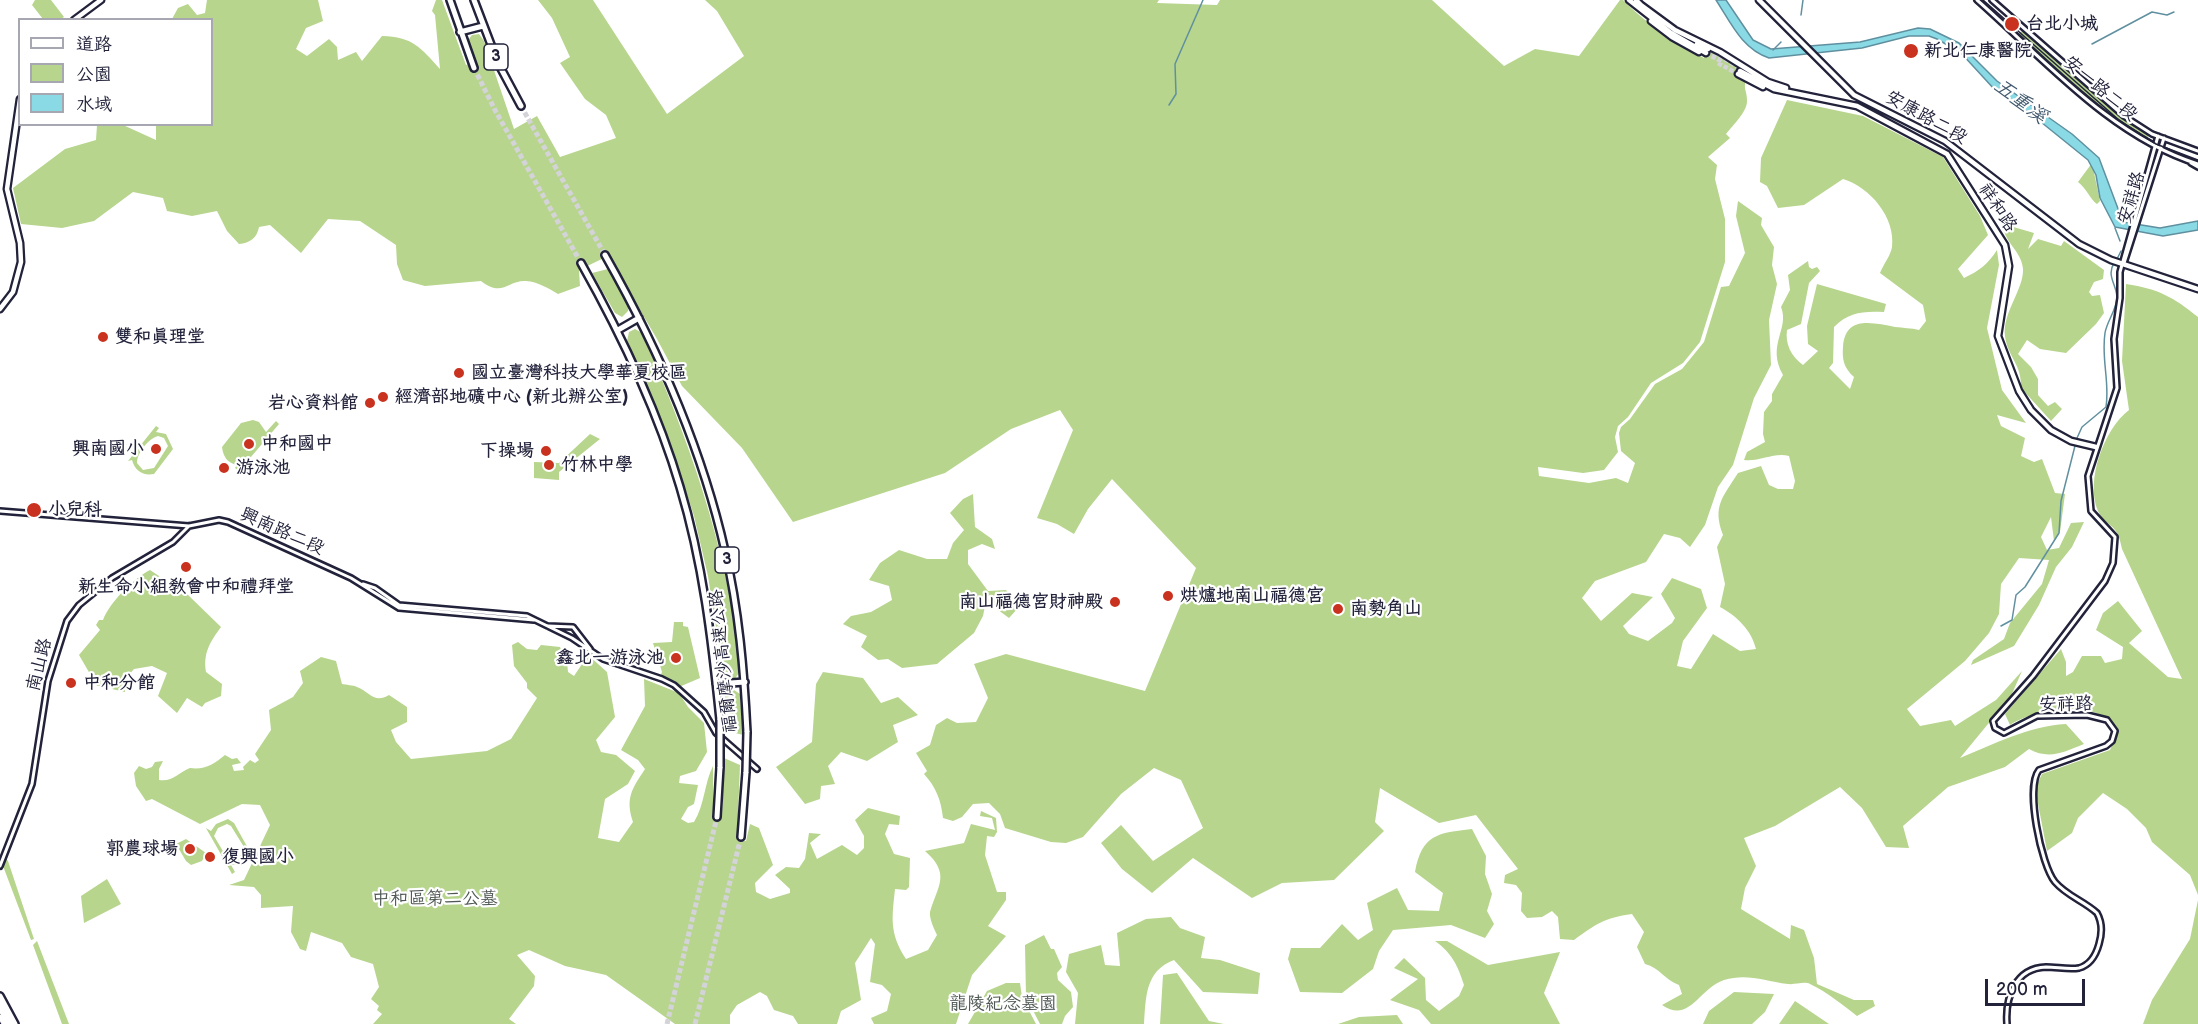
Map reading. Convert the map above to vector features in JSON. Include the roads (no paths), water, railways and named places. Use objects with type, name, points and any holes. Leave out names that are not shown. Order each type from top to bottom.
[{"type":"highway","name":"3","points":[[450,0],[474,68]]},
{"type":"highway","name":"3","points":[[474,3],[498,63],[521,106]]},
{"type":"highway","points":[[460,32],[483,26]]},
{"type":"highway","name":"福爾摩沙高速公路","points":[[605,255],[639,318],[676,404],[725,549],[741,640],[745,682],[746,771],[741,837]]},
{"type":"highway","name":"福爾摩沙高速公路","points":[[581,263],[618,330],[665,442],[690,524],[711,630],[720,720],[717,817]]},
{"type":"highway","points":[[618,330],[639,318]]},
{"type":"highway","points":[[716,684],[745,682]]},
{"type":"highway","points":[[0,996],[11,1024]]},
{"type":"highway","points":[[0,1008],[11,1024]]},
{"type":"main road","points":[[77,18],[100,0]]},
{"type":"main road","name":"安康路二段","points":[[1759,0],[1854,95],[1945,141],[2069,237],[2118,262],[2198,289]]},
{"type":"main road","points":[[1632,1],[1663,31],[1707,52],[1667,27],[1641,5]]},
{"type":"main road","points":[[1632,1],[1675,30],[1714,49],[1768,82],[1786,88]]},
{"type":"main road","name":"祥和路","points":[[1781,94],[1740,71],[1774,89],[1842,102],[1868,111],[1935,146],[1949,157],[1994,226],[2007,251],[2009,266],[1998,330],[2000,348],[2026,404],[2045,426],[2064,438],[2096,447]]},
{"type":"main road","points":[[0,309],[13,292],[21,262],[20,243],[8,194],[8,172],[18,111]]},
{"type":"main road","points":[[0,991],[11,1024]]},
{"type":"main road","points":[[0,1002],[11,1024]]},
{"type":"main road","points":[[0,1017],[11,1024]]},
{"type":"street","name":"安一路二段","points":[[1977,0],[2106,115],[2155,147],[2198,165]]},
{"type":"street","name":"安一路二段","points":[[1992,0],[2112,107],[2158,136],[2198,151]]},
{"type":"street","name":"安祥路","points":[[2007,1024],[2008,997],[2021,976],[2043,967],[2081,967],[2091,961],[2100,941],[2101,926],[2097,913],[2064,890],[2050,875],[2032,789],[2039,770],[2106,746],[2112,741],[2115,731],[2107,720],[2087,715],[2037,717],[2004,733],[1997,731],[1993,725],[1995,718],[2033,676],[2110,573],[2116,546],[2115,537],[2093,515],[2087,489],[2096,447],[2117,388],[2114,333],[2118,262],[2127,259],[2158,136]]},
{"type":"street","name":"安祥路","points":[[2136,221],[2164,138]]},
{"type":"street","points":[[0,511],[189,526]]},
{"type":"street","name":"興南路二段","points":[[189,526],[219,520],[228,522],[360,584],[399,608],[534,620],[572,638],[595,654],[674,685],[704,712],[716,733],[729,747],[757,769]]},
{"type":"street","name":"南山路","points":[[0,866],[32,784],[48,681],[67,621],[79,605],[112,578],[173,542],[189,526]]},
{"type":"street","name":"興南路二段","points":[[540,623],[558,628],[573,627],[595,654]]},
{"type":"water","name":"五重溪","points":[[1716,0],[1726,0],[1753,40],[1771,49],[1860,42],[1918,28],[1930,29],[1959,43],[1997,81],[2072,134],[2099,158],[2123,222],[2160,228],[2198,221],[2198,230],[2163,236],[2115,227],[2100,198],[2096,175],[2088,160],[2031,114],[1995,90],[1961,53],[1937,39],[1929,36],[1909,36],[1862,48],[1769,58],[1744,42]]},
{"type":"waterway","points":[[1169,105],[1176,94],[1175,64],[1203,0]]},
{"type":"waterway","points":[[1801,15],[1803,0]]},
{"type":"waterway","points":[[2092,44],[2152,12],[2167,15],[2174,12]]},
{"type":"waterway","points":[[1773,50],[1781,42]]},
{"type":"waterway","points":[[2115,228],[2120,241]]},
{"type":"waterway","points":[[2117,259],[2121,251]]},
{"type":"waterway","points":[[2001,626],[2012,620],[2016,595],[2025,587],[2059,533],[2061,501],[2077,438],[2082,427],[2106,407],[2104,343],[2106,329],[2117,298],[2111,276],[2114,263]]},
{"type":"tunnel","points":[[1708,49],[1741,69]]},
{"type":"tunnel","points":[[1706,53],[1722,62]]},
{"type":"tunnel","points":[[1718,63],[1738,74]]},
{"type":"tunnel","points":[[474,68],[581,263]]},
{"type":"tunnel","points":[[521,106],[605,255]]},
{"type":"tunnel","points":[[667,1024],[717,817]]},
{"type":"tunnel","points":[[695,1024],[741,837]]},
{"type":"tram line","points":[[1983,0],[2120,121],[2156,144],[2198,160]]},
{"type":"place","name":"台北小城","points":[[2012,24]]},
{"type":"place","name":"新北仁康醫院","points":[[1911,51]]},
{"type":"place","name":"雙和真理堂","points":[[103,337]]},
{"type":"place","name":"國立臺灣科技大學華夏校區","points":[[459,373]]},
{"type":"place","name":"經濟部地礦中心 (新北辦公室)","points":[[383,397]]},
{"type":"place","name":"岩心資料館","points":[[370,403]]},
{"type":"place","name":"中和國中","points":[[249,444]]},
{"type":"place","name":"興南國小","points":[[156,449]]},
{"type":"place","name":"下操場","points":[[546,451]]},
{"type":"place","name":"竹林中學","points":[[549,465]]},
{"type":"place","name":"游泳池","points":[[224,468]]},
{"type":"place","name":"小兒科","points":[[34,510]]},
{"type":"place","name":"新生命小組教會中和禮拜堂","points":[[186,567]]},
{"type":"place","name":"烘爐地南山福德宮","points":[[1168,596]]},
{"type":"place","name":"南山福德宮財神殿","points":[[1115,602]]},
{"type":"place","name":"南勢角山","points":[[1338,609]]},
{"type":"place","name":"鑫北一游泳池","points":[[676,658]]},
{"type":"place","name":"中和分館","points":[[71,683]]},
{"type":"place","name":"郭農球場","points":[[190,849]]},
{"type":"place","name":"復興國小","points":[[210,857]]},
{"type":"park label","name":"中和區第二公墓","points":[[435,899]]},
{"type":"park label","name":"龍陵紀念墓園","points":[[1003,1004]]}]
